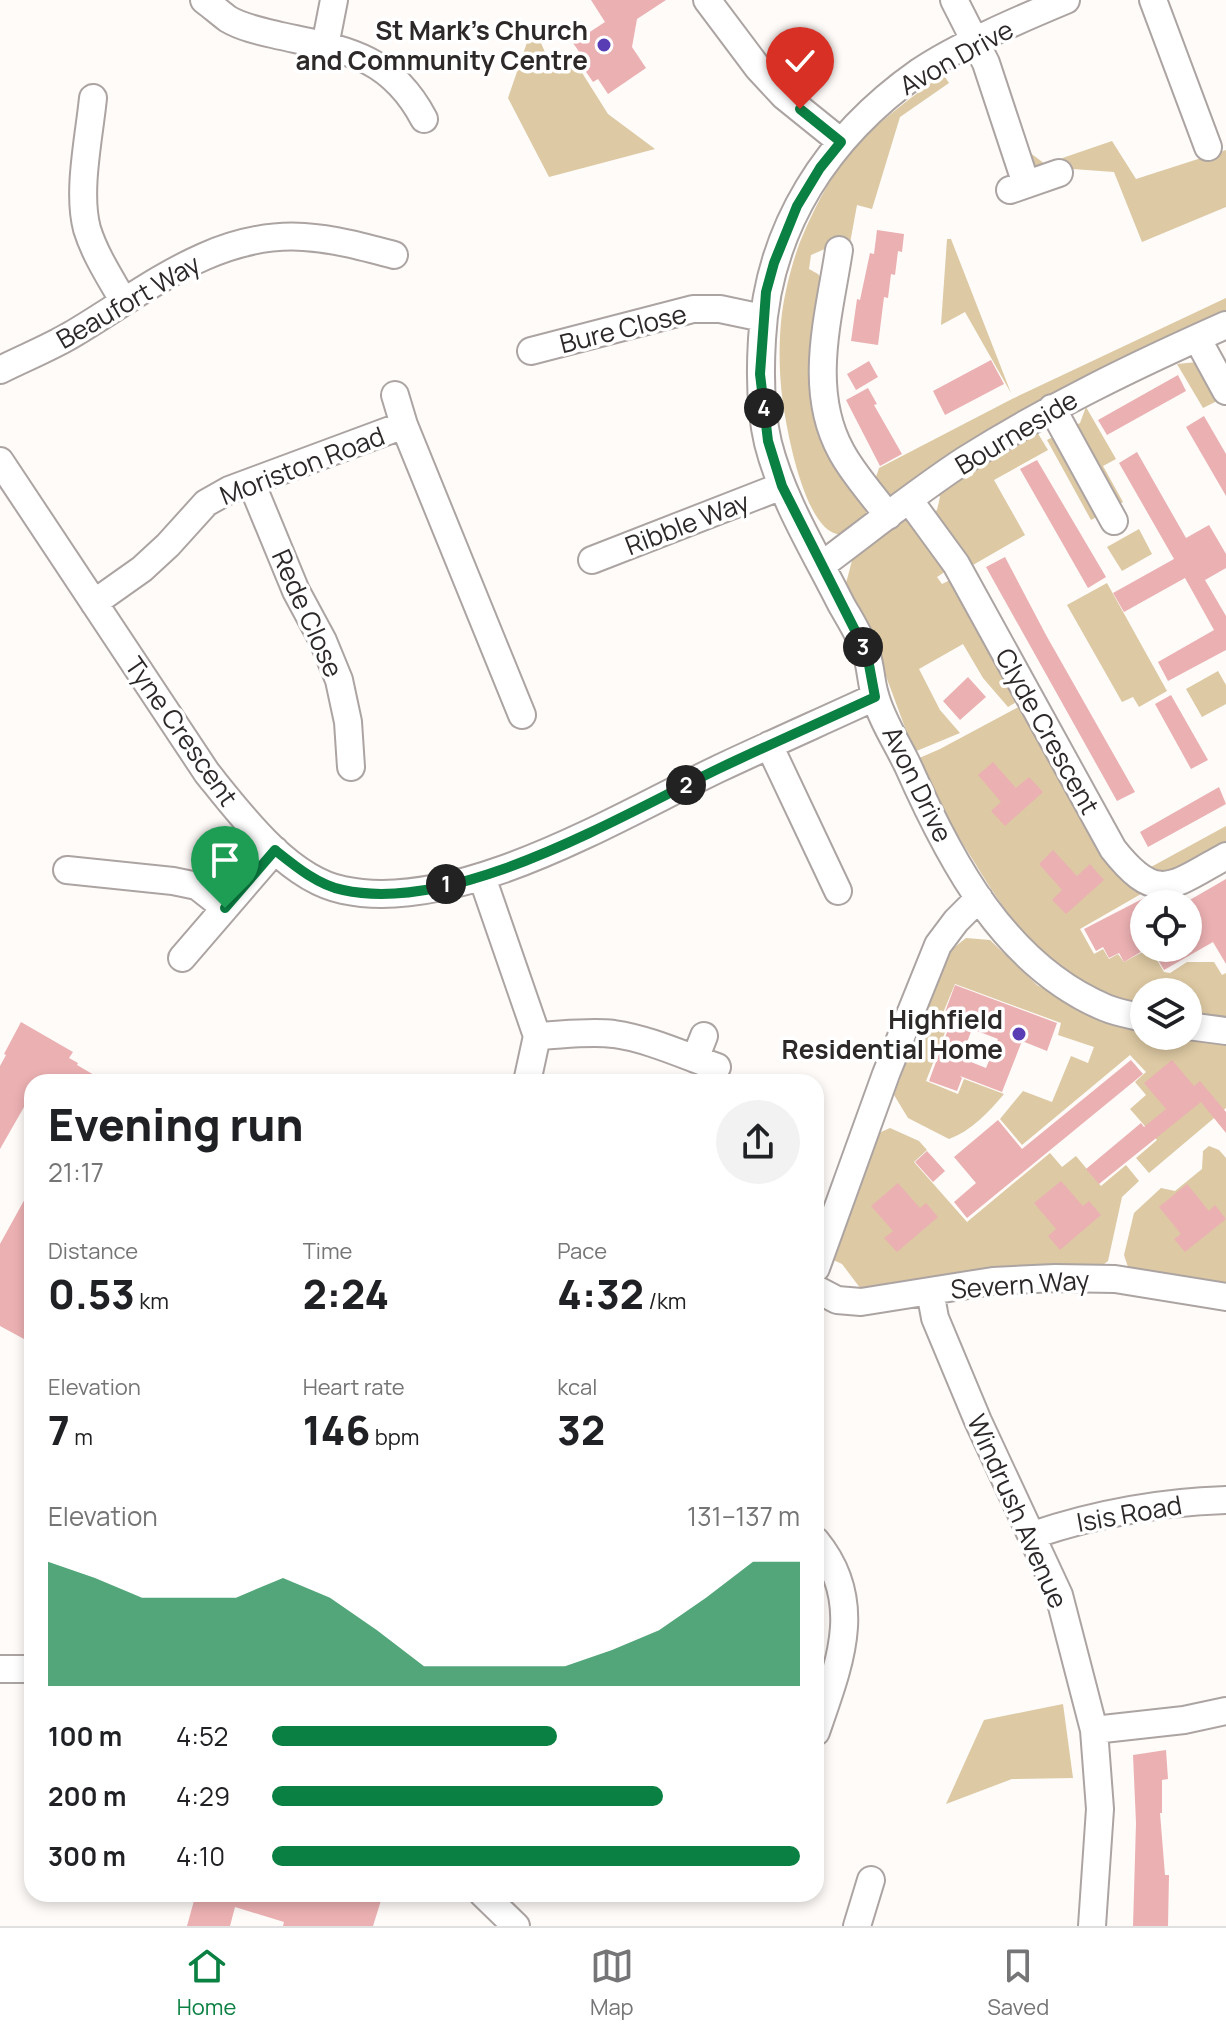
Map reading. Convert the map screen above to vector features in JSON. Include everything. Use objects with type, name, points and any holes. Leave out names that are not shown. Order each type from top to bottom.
[{"type":"street","points":[[204,0],[230,20],[266,33],[350,52],[376,63],[391,89],[414,100],[424,119]]},
{"type":"street","points":[[325,46],[334,0]]},
{"type":"street","points":[[707,0],[758,68],[784,96],[841,142]]},
{"type":"street","points":[[954,0],[977,42],[1017,187],[1059,173]]},
{"type":"street","name":"Avon Drive","points":[[1066,0],[922,70],[879,103],[820,168],[797,206],[766,292],[761,387],[768,441],[782,486],[867,654],[875,697],[930,817],[979,898],[1011,942],[1068,989],[1108,1009],[1130,1014]]},
{"type":"street","points":[[1153,0],[1208,147]]},
{"type":"street","points":[[93,98],[83,203],[88,230],[104,268],[124,302]]},
{"type":"street","name":"Beaufort Way","points":[[0,370],[69,336],[170,272],[213,252],[258,241],[302,237],[352,255],[394,255]]},
{"type":"street","points":[[839,250],[821,383],[825,414],[841,451],[899,508]]},
{"type":"street","name":"Bure Close","points":[[531,351],[693,309],[720,309],[763,318]]},
{"type":"street","name":"Bourneside","points":[[822,565],[963,461],[1052,408],[1117,373],[1226,325]]},
{"type":"street","points":[[1197,338],[1226,391]]},
{"type":"street","name":"Moriston Road","points":[[395,395],[404,425],[520,682],[522,715]]},
{"type":"street","points":[[1052,408],[1114,521]]},
{"type":"street","name":"Moriston Road","points":[[94,603],[151,561],[206,503],[229,490],[404,425]]},
{"type":"street","name":"Tyne Crescent","points":[[1,467],[207,773],[236,809],[275,850],[315,878],[342,890],[388,893],[482,877],[552,850],[875,697]]},
{"type":"street","name":"Rede Close","points":[[251,482],[296,591],[323,641],[339,680],[348,722],[342,755]]},
{"type":"street","name":"Ribble Way","points":[[592,560],[782,486]]},
{"type":"street","name":"Clyde Crescent","points":[[899,508],[956,564],[1113,849],[1129,870],[1149,883],[1168,886],[1226,856]]},
{"type":"street","points":[[769,745],[838,891]]},
{"type":"street","points":[[182,958],[275,850]]},
{"type":"street","points":[[67,870],[197,886],[225,908]]},
{"type":"street","points":[[482,877],[537,1036],[529,1074]]},
{"type":"street","points":[[824,1246],[886,1074],[938,945],[979,898]]},
{"type":"street","points":[[1202,1028],[1226,1031]]},
{"type":"street","points":[[537,1036],[612,1034],[705,1054]]},
{"type":"street","name":"Severn Way","points":[[824,1293],[837,1300],[861,1302],[993,1281],[1055,1278],[1115,1279],[1226,1297]]},
{"type":"street","name":"Windrush Avenue","points":[[930,1291],[935,1318],[971,1406],[1059,1595],[1094,1730],[1100,1809],[1092,1926]]},
{"type":"street","name":"Isis Road","points":[[1033,1535],[1077,1520],[1145,1507],[1226,1500]]},
{"type":"street","points":[[824,1551],[831,1560],[846,1601],[842,1648],[824,1706]]},
{"type":"street","points":[[0,1669],[24,1669]]},
{"type":"street","points":[[1094,1730],[1184,1720],[1226,1711]]},
{"type":"street","points":[[857,1926],[871,1880]]},
{"type":"street","points":[[491,1902],[516,1926]]},
{"type":"shaded area","points":[[533,25],[552,68],[579,68],[608,114],[655,149],[549,177],[508,98]]},
{"type":"shaded area","points":[[943,74],[949,83],[900,117],[872,209],[857,205],[850,243],[830,242],[827,248],[811,255],[809,269],[822,280],[812,373],[867,500],[866,518],[848,533],[833,533],[820,521],[808,501],[786,423],[780,350],[782,313],[789,277],[815,209],[847,157],[880,123]]},
{"type":"shaded area","points":[[1112,141],[1136,179],[1226,150],[1226,207],[1142,242],[1114,172],[1031,166],[1021,146],[1045,164]]},
{"type":"shaded area","points":[[947,239],[951,239],[1011,393],[965,312],[941,325]]},
{"type":"shaded area","points":[[1226,298],[1226,316],[898,497],[887,498],[875,480],[879,468],[1012,399]]},
{"type":"shaded area","points":[[1197,362],[1219,400],[1203,408],[1177,364]]},
{"type":"shaded area","points":[[1086,407],[1116,459],[1103,466],[1123,502],[1091,520],[1047,440],[1080,423]]},
{"type":"shaded area","points":[[1037,432],[1048,450],[994,480],[1025,535],[966,569],[931,514],[937,510],[940,497],[936,490],[956,476],[966,479],[973,475],[974,463]]},
{"type":"shaded area","points":[[904,518],[915,522],[946,571],[937,577],[942,584],[952,579],[1023,698],[1008,707],[983,678],[963,644],[919,669],[940,710],[960,733],[914,752],[873,641],[845,587],[854,553]]},
{"type":"shaded area","points":[[1139,529],[1152,554],[1122,571],[1107,547]]},
{"type":"shaded area","points":[[1107,583],[1167,691],[1139,707],[1133,697],[1122,702],[1067,605]]},
{"type":"shaded area","points":[[1218,671],[1226,685],[1226,704],[1202,717],[1186,689]]},
{"type":"shaded area","points":[[1026,703],[1117,866],[1138,890],[1130,890],[1130,900],[1080,929],[1094,954],[1103,949],[1109,959],[1118,954],[1124,962],[1130,959],[1130,962],[1158,962],[1164,972],[1170,973],[1187,962],[1214,962],[1222,975],[1226,973],[1226,1018],[1202,1015],[1202,978],[1130,978],[1130,1002],[1086,982],[1043,952],[1024,933],[990,887],[917,759]]},
{"type":"shaded area","points":[[1226,826],[1226,848],[1179,874],[1148,873],[1151,867]]},
{"type":"shaded area","points":[[966,938],[990,940],[1037,985],[1101,1022],[1130,1027],[1130,1050],[1202,1050],[1202,1040],[1226,1044],[1226,1108],[1149,1173],[1136,1158],[1157,1140],[1130,1109],[1146,1095],[1135,1082],[1146,1072],[1130,1055],[1022,1145],[1000,1119],[1023,1091],[1052,1102],[1071,1056],[1088,1063],[1094,1047],[1058,1035],[1061,1023],[955,984],[943,1013],[951,1017],[926,1081],[958,1094],[964,1079],[1004,1094],[972,1126],[949,1139],[908,1118],[894,1095],[946,954]]},
{"type":"shaded area","points":[[890,1128],[919,1141],[927,1150],[914,1162],[967,1222],[1050,1153],[1062,1167],[1076,1156],[1101,1186],[1126,1165],[1139,1181],[1122,1197],[1108,1261],[1099,1268],[864,1293],[842,1264],[831,1259],[874,1142],[881,1132]]},
{"type":"shaded area","points":[[1209,1146],[1219,1150],[1226,1158],[1226,1286],[1134,1272],[1128,1267],[1124,1255],[1134,1213],[1161,1188],[1175,1191],[1202,1169],[1203,1151]]},
{"type":"shaded area","points":[[1063,1704],[1073,1778],[1012,1779],[946,1804],[984,1720]]},
{"type":"building","name":"St Mark's Church and Community Centre","points":[[591,0],[666,0],[637,19],[632,47],[646,68],[608,94],[598,79],[593,82],[582,66],[587,63],[573,43],[605,22]]},
{"type":"building","points":[[877,230],[904,234],[895,275],[891,274],[888,298],[884,297],[878,345],[851,341],[857,299],[860,300],[870,253],[874,254]]},
{"type":"building","points":[[991,360],[1004,384],[945,415],[933,391]]},
{"type":"building","points":[[869,361],[878,377],[856,390],[847,374]]},
{"type":"building","points":[[1178,375],[1186,391],[1107,435],[1098,420]]},
{"type":"building","points":[[868,388],[877,404],[874,405],[902,454],[880,466],[846,400]]},
{"type":"building","points":[[1204,416],[1226,454],[1226,496],[1186,427]]},
{"type":"building","points":[[1137,452],[1186,538],[1209,525],[1226,554],[1226,568],[1205,580],[1226,616],[1226,650],[1168,681],[1158,662],[1214,630],[1185,578],[1124,612],[1113,593],[1174,559],[1119,463]]},
{"type":"building","points":[[1037,460],[1106,577],[1088,588],[1020,469]]},
{"type":"building","points":[[1005,557],[1135,792],[1117,801],[986,567]]},
{"type":"building","points":[[968,677],[986,697],[960,720],[943,701]]},
{"type":"building","points":[[1171,695],[1208,760],[1191,769],[1155,704]]},
{"type":"building","points":[[993,762],[1016,788],[1029,777],[1043,792],[1005,826],[991,811],[1001,802],[978,775]]},
{"type":"building","points":[[1219,787],[1226,804],[1148,847],[1140,832]]},
{"type":"building","points":[[1053,850],[1077,876],[1090,864],[1104,880],[1066,914],[1052,900],[1062,890],[1039,864]]},
{"type":"building","points":[[1226,879],[1226,964],[1213,942],[1202,948],[1202,893]]},
{"type":"building","points":[[1130,905],[1130,958],[1124,962],[1119,953],[1109,958],[1103,947],[1096,951],[1084,929]]},
{"type":"building","points":[[1159,962],[1178,962],[1164,970]]},
{"type":"building","name":"Highfield Residential Home","points":[[955,985],[1057,1023],[1047,1051],[1022,1041],[1002,1092],[960,1076],[957,1091],[929,1081],[953,1016],[945,1012]],"holes":[[[972,1029],[998,1039],[986,1068],[961,1058]]]},
{"type":"building","points":[[21,1022],[73,1052],[69,1058],[92,1074],[24,1074],[24,1107],[0,1149],[0,1066]]},
{"type":"building","points":[[1131,1060],[1143,1074],[967,1218],[954,1202],[976,1183],[954,1157],[998,1120],[1022,1149]]},
{"type":"building","points":[[1172,1060],[1194,1086],[1200,1081],[1226,1112],[1226,1133],[1201,1102],[1099,1184],[1086,1169],[1141,1123],[1144,1127],[1166,1109],[1144,1083]]},
{"type":"building","points":[[927,1151],[945,1171],[933,1182],[915,1162]]},
{"type":"building","points":[[1061,1181],[1083,1206],[1089,1201],[1101,1215],[1060,1250],[1048,1236],[1056,1229],[1034,1203]]},
{"type":"building","points":[[898,1183],[920,1208],[926,1203],[938,1217],[897,1252],[884,1238],[893,1231],[871,1206]]},
{"type":"building","points":[[1187,1184],[1209,1211],[1215,1205],[1226,1219],[1185,1252],[1174,1239],[1181,1234],[1159,1207]]},
{"type":"building","points":[[24,1200],[24,1339],[0,1326],[0,1244]]},
{"type":"building","points":[[1166,1750],[1168,1779],[1162,1780],[1160,1813],[1165,1875],[1169,1875],[1168,1926],[1133,1926],[1136,1823],[1133,1755]]},
{"type":"building","points":[[194,1902],[380,1902],[373,1926],[283,1926],[284,1922],[235,1907],[230,1926],[187,1926]]},
{"type":"place","name":"St Mark's Church and Community Centre","points":[[604,45]]},
{"type":"place","name":"Highfield Residential Home","points":[[1019,1034]]},
{"type":"route","points":[[225,908],[275,850],[325,884],[342,890],[388,893],[482,877],[552,850],[875,697],[867,654],[782,486],[768,441],[760,374],[766,292],[797,206],[820,168],[841,142],[800,109]]}]
